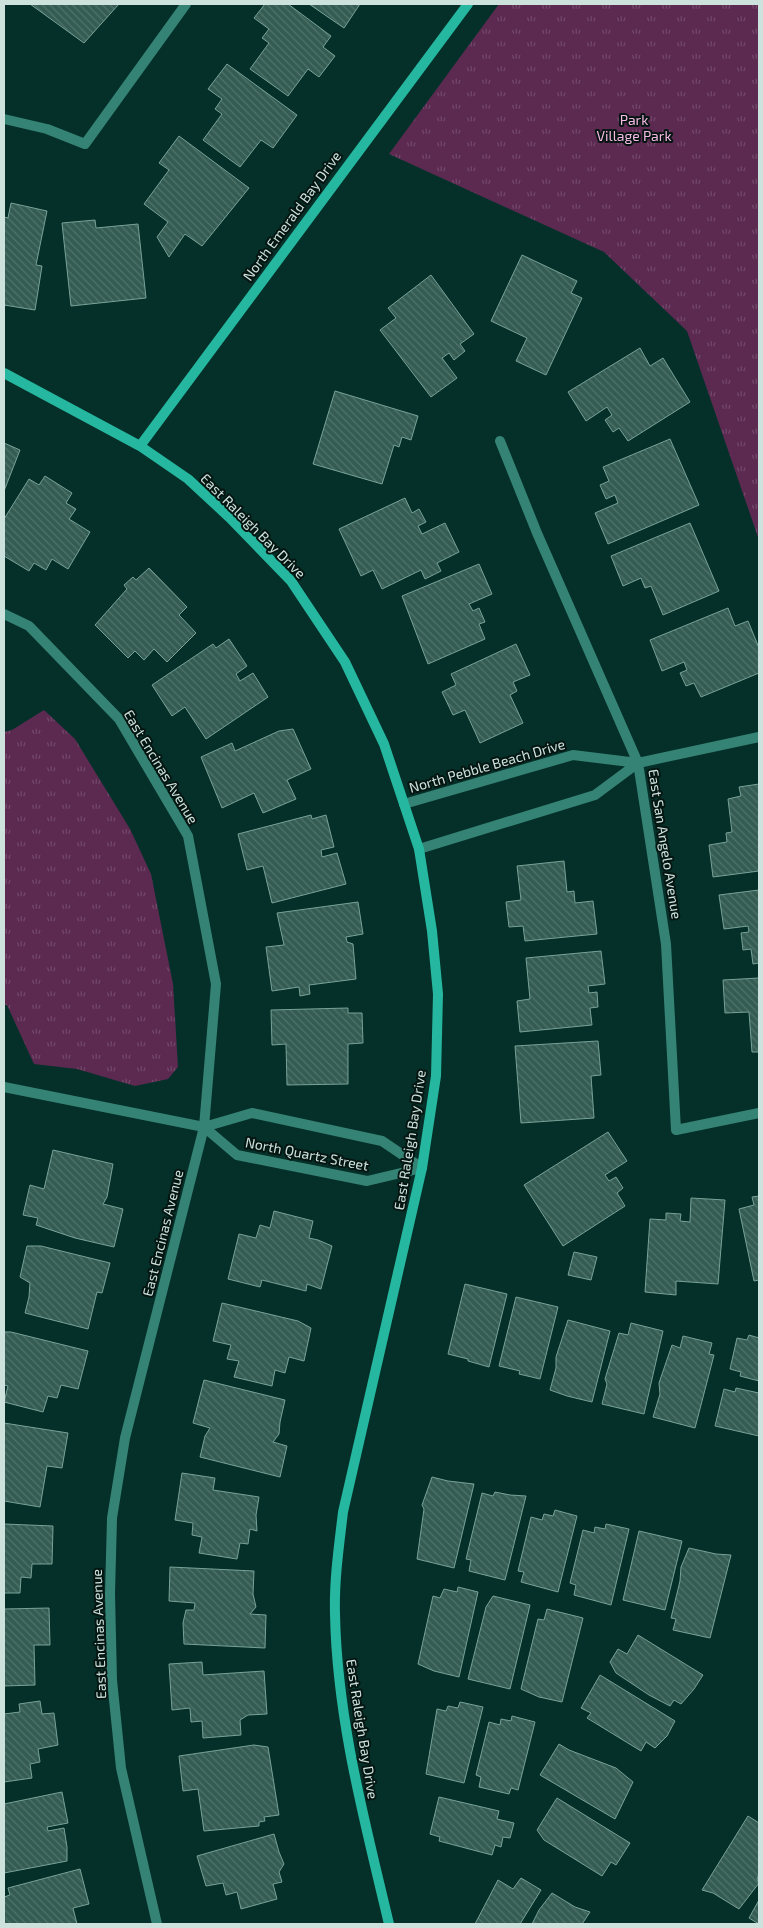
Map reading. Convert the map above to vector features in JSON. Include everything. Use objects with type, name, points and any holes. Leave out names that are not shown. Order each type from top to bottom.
[{"type":"street","points":[[4,119],[47,129],[85,144],[186,4]]},
{"type":"street","name":"North Emerald Bay Drive","points":[[140,446],[468,4]]},
{"type":"street","name":"East Raleigh Bay Drive","points":[[4,373],[140,446],[188,479],[230,518],[291,581],[345,662],[384,744],[418,849],[432,931],[438,994],[436,1076],[422,1168],[343,1512],[336,1564],[335,1628],[342,1704],[361,1807],[389,1924]]},
{"type":"street","name":"East San Angelo Avenue","points":[[500,441],[537,533],[638,763],[666,944],[676,1130],[759,1113]]},
{"type":"street","name":"East Encinas Avenue","points":[[4,614],[29,626],[119,719],[188,836],[216,984],[204,1127],[125,1438],[112,1518],[110,1594],[112,1680],[121,1768],[157,1924]]},
{"type":"street","name":"North Pebble Beach Drive","points":[[404,804],[573,755],[638,763],[759,737]]},
{"type":"street","name":"North Pebble Beach Drive","points":[[418,849],[595,795],[638,763]]},
{"type":"street","name":"North Quartz Street","points":[[4,1087],[204,1127],[252,1114],[382,1141],[422,1168]]},
{"type":"street","name":"North Quartz Street","points":[[204,1127],[237,1155],[367,1181],[422,1168]]},
{"type":"green space","name":"Park Village Park","points":[[499,4],[759,4],[759,540],[687,331],[604,252],[389,154]]},
{"type":"green space","points":[[44,710],[75,739],[130,829],[151,874],[173,984],[178,1067],[168,1079],[135,1086],[77,1069],[34,1064],[7,1005],[4,1005],[4,732],[12,730]]},
{"type":"building","points":[[30,4],[119,4],[84,43]]},
{"type":"building","points":[[265,4],[288,4],[331,36],[323,47],[335,56],[319,77],[308,69],[288,96],[250,69],[269,43],[262,38],[269,29],[254,18]]},
{"type":"building","points":[[309,4],[360,4],[344,28]]},
{"type":"building","points":[[227,64],[297,115],[273,148],[261,140],[240,167],[203,140],[222,114],[215,109],[222,99],[208,89]]},
{"type":"building","points":[[179,136],[249,188],[202,246],[185,234],[169,257],[157,237],[168,222],[144,204],[169,170],[159,163]]},
{"type":"building","points":[[11,203],[47,211],[36,265],[42,266],[35,310],[4,305],[4,217],[8,218]]},
{"type":"building","points":[[95,220],[96,228],[138,224],[146,298],[71,306],[62,223]]},
{"type":"building","points":[[522,255],[577,281],[571,293],[582,298],[546,375],[516,361],[527,338],[491,321]]},
{"type":"building","points":[[431,275],[474,334],[460,344],[465,351],[454,360],[449,353],[442,358],[457,378],[431,397],[380,330],[396,318],[388,308]]},
{"type":"building","points":[[640,348],[650,366],[663,358],[690,402],[628,441],[619,428],[613,432],[605,420],[612,415],[607,407],[586,421],[568,392]]},
{"type":"building","points":[[335,391],[418,416],[411,440],[402,437],[399,447],[394,445],[382,484],[313,464]]},
{"type":"building","points":[[670,439],[699,505],[608,544],[595,513],[618,503],[615,495],[606,499],[600,485],[609,481],[603,467]]},
{"type":"building","points":[[4,443],[20,450],[4,491]]},
{"type":"building","points":[[45,476],[72,493],[66,503],[76,509],[69,519],[90,532],[68,569],[52,559],[46,570],[34,563],[29,571],[4,556],[4,519],[29,479],[39,485]]},
{"type":"building","points":[[405,498],[412,513],[419,509],[426,522],[418,526],[422,534],[445,523],[459,552],[437,563],[441,571],[425,579],[421,570],[382,589],[373,570],[361,576],[339,529]]},
{"type":"building","points":[[690,523],[719,591],[663,615],[651,586],[645,588],[641,578],[623,586],[611,556]]},
{"type":"building","points":[[479,564],[492,594],[469,604],[473,611],[479,608],[485,622],[479,624],[485,639],[428,664],[402,596]]},
{"type":"building","points":[[149,568],[187,607],[179,615],[196,633],[167,662],[154,649],[144,660],[135,651],[128,658],[95,625],[127,589],[124,585],[133,577],[136,580]]},
{"type":"building","points":[[728,608],[735,626],[748,621],[759,648],[759,673],[701,697],[694,683],[686,686],[680,673],[687,670],[684,662],[662,671],[650,640]]},
{"type":"building","points":[[229,639],[247,666],[236,674],[240,681],[253,673],[268,697],[206,739],[185,707],[172,716],[152,685],[213,644],[216,648]]},
{"type":"building","points":[[516,644],[530,675],[513,682],[517,691],[510,695],[523,723],[480,743],[465,710],[453,715],[442,692],[456,685],[451,674]]},
{"type":"building","points":[[293,729],[311,769],[287,780],[296,799],[263,813],[254,793],[222,808],[201,757],[232,743],[235,751],[279,731]]},
{"type":"building","points":[[759,784],[759,871],[713,877],[709,845],[727,842],[726,833],[732,832],[728,799],[741,796],[739,787]]},
{"type":"building","points":[[311,815],[312,819],[326,815],[334,847],[321,850],[322,857],[337,853],[346,884],[272,903],[263,866],[247,870],[238,834]]},
{"type":"building","points":[[564,861],[567,892],[574,891],[575,903],[593,901],[597,934],[525,941],[523,926],[509,927],[506,902],[521,900],[517,866]]},
{"type":"building","points":[[759,890],[759,963],[753,964],[751,949],[743,950],[741,933],[749,932],[748,926],[724,929],[719,895]]},
{"type":"building","points":[[358,902],[363,934],[346,937],[347,942],[353,944],[356,979],[309,985],[310,994],[300,996],[299,987],[272,991],[266,947],[284,945],[277,913]]},
{"type":"building","points":[[601,951],[605,984],[588,986],[589,993],[597,992],[598,1007],[590,1008],[592,1025],[520,1032],[517,1001],[530,999],[526,958]]},
{"type":"building","points":[[759,978],[759,1052],[752,1052],[749,1012],[725,1013],[723,980]]},
{"type":"building","points":[[348,1008],[348,1013],[362,1013],[363,1043],[348,1044],[348,1084],[287,1085],[286,1044],[272,1045],[271,1010]]},
{"type":"building","points":[[598,1041],[601,1075],[591,1076],[594,1118],[521,1123],[515,1046]]},
{"type":"building","points":[[608,1132],[627,1161],[605,1175],[609,1181],[616,1177],[623,1188],[617,1193],[625,1206],[563,1246],[524,1185]]},
{"type":"building","points":[[53,1150],[113,1164],[107,1197],[103,1204],[123,1209],[114,1247],[75,1238],[36,1225],[38,1218],[23,1215],[30,1185],[44,1189]]},
{"type":"building","points":[[759,1196],[759,1280],[754,1281],[739,1209],[754,1205],[752,1197]]},
{"type":"building","points":[[691,1198],[725,1200],[718,1284],[676,1281],[676,1295],[645,1292],[650,1219],[666,1220],[666,1213],[681,1214],[680,1221],[690,1222]]},
{"type":"building","points":[[274,1211],[313,1221],[309,1238],[332,1246],[321,1289],[307,1284],[306,1291],[262,1280],[260,1287],[228,1279],[239,1234],[256,1238],[260,1225],[270,1228]]},
{"type":"building","points":[[27,1246],[41,1246],[110,1263],[102,1293],[97,1292],[88,1329],[25,1313],[30,1283],[20,1277]]},
{"type":"building","points":[[574,1252],[597,1257],[591,1280],[568,1275]]},
{"type":"building","points":[[465,1284],[507,1294],[489,1367],[448,1354]]},
{"type":"building","points":[[516,1297],[558,1307],[540,1379],[519,1374],[520,1371],[499,1366]]},
{"type":"building","points":[[222,1303],[298,1321],[311,1328],[304,1361],[289,1357],[285,1373],[275,1370],[272,1386],[234,1377],[239,1361],[227,1359],[231,1345],[213,1341]]},
{"type":"building","points":[[568,1320],[610,1331],[592,1402],[550,1390],[556,1368],[556,1357]]},
{"type":"building","points":[[631,1323],[663,1331],[644,1414],[602,1404],[607,1384],[605,1379],[619,1333],[628,1335]]},
{"type":"building","points":[[4,1332],[11,1332],[88,1351],[78,1389],[61,1385],[57,1398],[48,1396],[43,1412],[4,1402],[8,1386],[4,1385]]},
{"type":"building","points":[[749,1335],[759,1338],[759,1381],[740,1376],[741,1372],[730,1369],[737,1338],[747,1340]]},
{"type":"building","points":[[683,1336],[712,1343],[709,1354],[714,1355],[695,1428],[653,1417],[660,1394],[659,1383],[672,1345],[680,1348]]},
{"type":"building","points":[[204,1380],[285,1400],[279,1434],[273,1442],[287,1446],[280,1477],[200,1457],[205,1436],[210,1428],[193,1423]]},
{"type":"building","points":[[736,1388],[759,1393],[759,1436],[715,1426],[724,1389],[735,1392]]},
{"type":"building","points":[[4,1423],[68,1433],[62,1468],[47,1466],[40,1507],[4,1501]]},
{"type":"building","points":[[182,1473],[215,1478],[213,1490],[259,1497],[256,1515],[257,1531],[250,1529],[248,1544],[240,1543],[237,1559],[199,1553],[202,1537],[192,1535],[193,1523],[175,1520]]},
{"type":"building","points":[[432,1477],[474,1484],[454,1568],[417,1559],[424,1509],[422,1505]]},
{"type":"building","points":[[495,1492],[526,1496],[505,1580],[469,1571],[471,1560],[466,1559],[482,1493],[493,1496]]},
{"type":"building","points":[[555,1510],[577,1516],[558,1592],[521,1582],[524,1572],[518,1571],[531,1517],[542,1520],[544,1514],[553,1516]]},
{"type":"building","points":[[4,1524],[53,1526],[52,1564],[32,1564],[31,1578],[21,1577],[20,1593],[4,1593]]},
{"type":"building","points":[[606,1524],[629,1529],[611,1605],[574,1595],[576,1585],[570,1583],[583,1530],[594,1533],[595,1527],[605,1529]]},
{"type":"building","points":[[639,1531],[682,1541],[665,1610],[623,1600]]},
{"type":"building","points":[[689,1548],[731,1555],[710,1638],[673,1630],[676,1619],[671,1618],[680,1581],[681,1567]]},
{"type":"building","points":[[170,1567],[254,1571],[253,1594],[256,1607],[250,1614],[266,1615],[265,1648],[184,1644],[183,1623],[186,1610],[194,1610],[195,1603],[169,1601]]},
{"type":"building","points":[[458,1587],[478,1592],[459,1677],[434,1671],[418,1664],[433,1596],[440,1598],[444,1589],[457,1592]]},
{"type":"building","points":[[493,1596],[530,1605],[510,1689],[468,1679],[486,1607]]},
{"type":"building","points":[[49,1608],[50,1645],[34,1645],[35,1685],[4,1686],[4,1609]]},
{"type":"building","points":[[547,1609],[583,1618],[562,1702],[539,1697],[521,1689],[538,1619],[544,1620]]},
{"type":"building","points":[[638,1635],[703,1675],[681,1704],[674,1700],[670,1706],[649,1695],[616,1673],[610,1662],[618,1649],[627,1654]]},
{"type":"building","points":[[202,1662],[203,1675],[264,1671],[267,1714],[248,1715],[240,1720],[241,1735],[203,1738],[202,1721],[191,1722],[190,1708],[172,1710],[169,1664]]},
{"type":"building","points":[[600,1675],[675,1721],[667,1736],[655,1748],[646,1742],[641,1751],[587,1718],[591,1713],[581,1708]]},
{"type":"building","points":[[40,1701],[42,1714],[54,1713],[58,1745],[38,1749],[40,1762],[30,1764],[32,1778],[4,1782],[4,1714],[20,1712],[19,1704]]},
{"type":"building","points":[[460,1702],[483,1707],[464,1783],[426,1774],[437,1709],[446,1711],[448,1706],[458,1708]]},
{"type":"building","points":[[512,1716],[535,1722],[518,1790],[511,1788],[509,1794],[479,1787],[481,1777],[476,1775],[489,1722],[500,1725],[501,1719],[511,1721]]},
{"type":"building","points":[[559,1744],[569,1750],[616,1768],[633,1782],[615,1819],[540,1775]]},
{"type":"building","points":[[254,1745],[268,1747],[279,1815],[264,1817],[265,1821],[259,1822],[259,1826],[204,1831],[198,1789],[183,1791],[179,1756]]},
{"type":"building","points":[[62,1792],[68,1823],[47,1827],[48,1831],[64,1828],[67,1861],[4,1873],[4,1804]]},
{"type":"building","points":[[439,1797],[499,1811],[497,1819],[514,1823],[510,1838],[503,1837],[501,1847],[495,1845],[492,1855],[439,1841],[440,1837],[430,1834]]},
{"type":"building","points":[[557,1798],[630,1843],[616,1865],[611,1862],[602,1876],[544,1840],[537,1830]]},
{"type":"building","points":[[748,1816],[759,1823],[759,1874],[757,1879],[759,1883],[739,1909],[713,1893],[702,1890]]},
{"type":"building","points":[[274,1834],[284,1864],[279,1872],[282,1882],[273,1884],[277,1899],[241,1909],[237,1892],[226,1895],[223,1883],[206,1886],[197,1856]]},
{"type":"building","points":[[80,1869],[89,1904],[73,1908],[77,1924],[4,1924],[4,1897],[10,1895],[8,1888]]},
{"type":"building","points":[[521,1878],[541,1890],[520,1924],[475,1924],[498,1880],[513,1889]]},
{"type":"building","points":[[552,1893],[575,1907],[590,1912],[582,1924],[532,1924],[539,1910]]},
{"type":"building","points":[[759,1900],[759,1924],[749,1918]]}]
